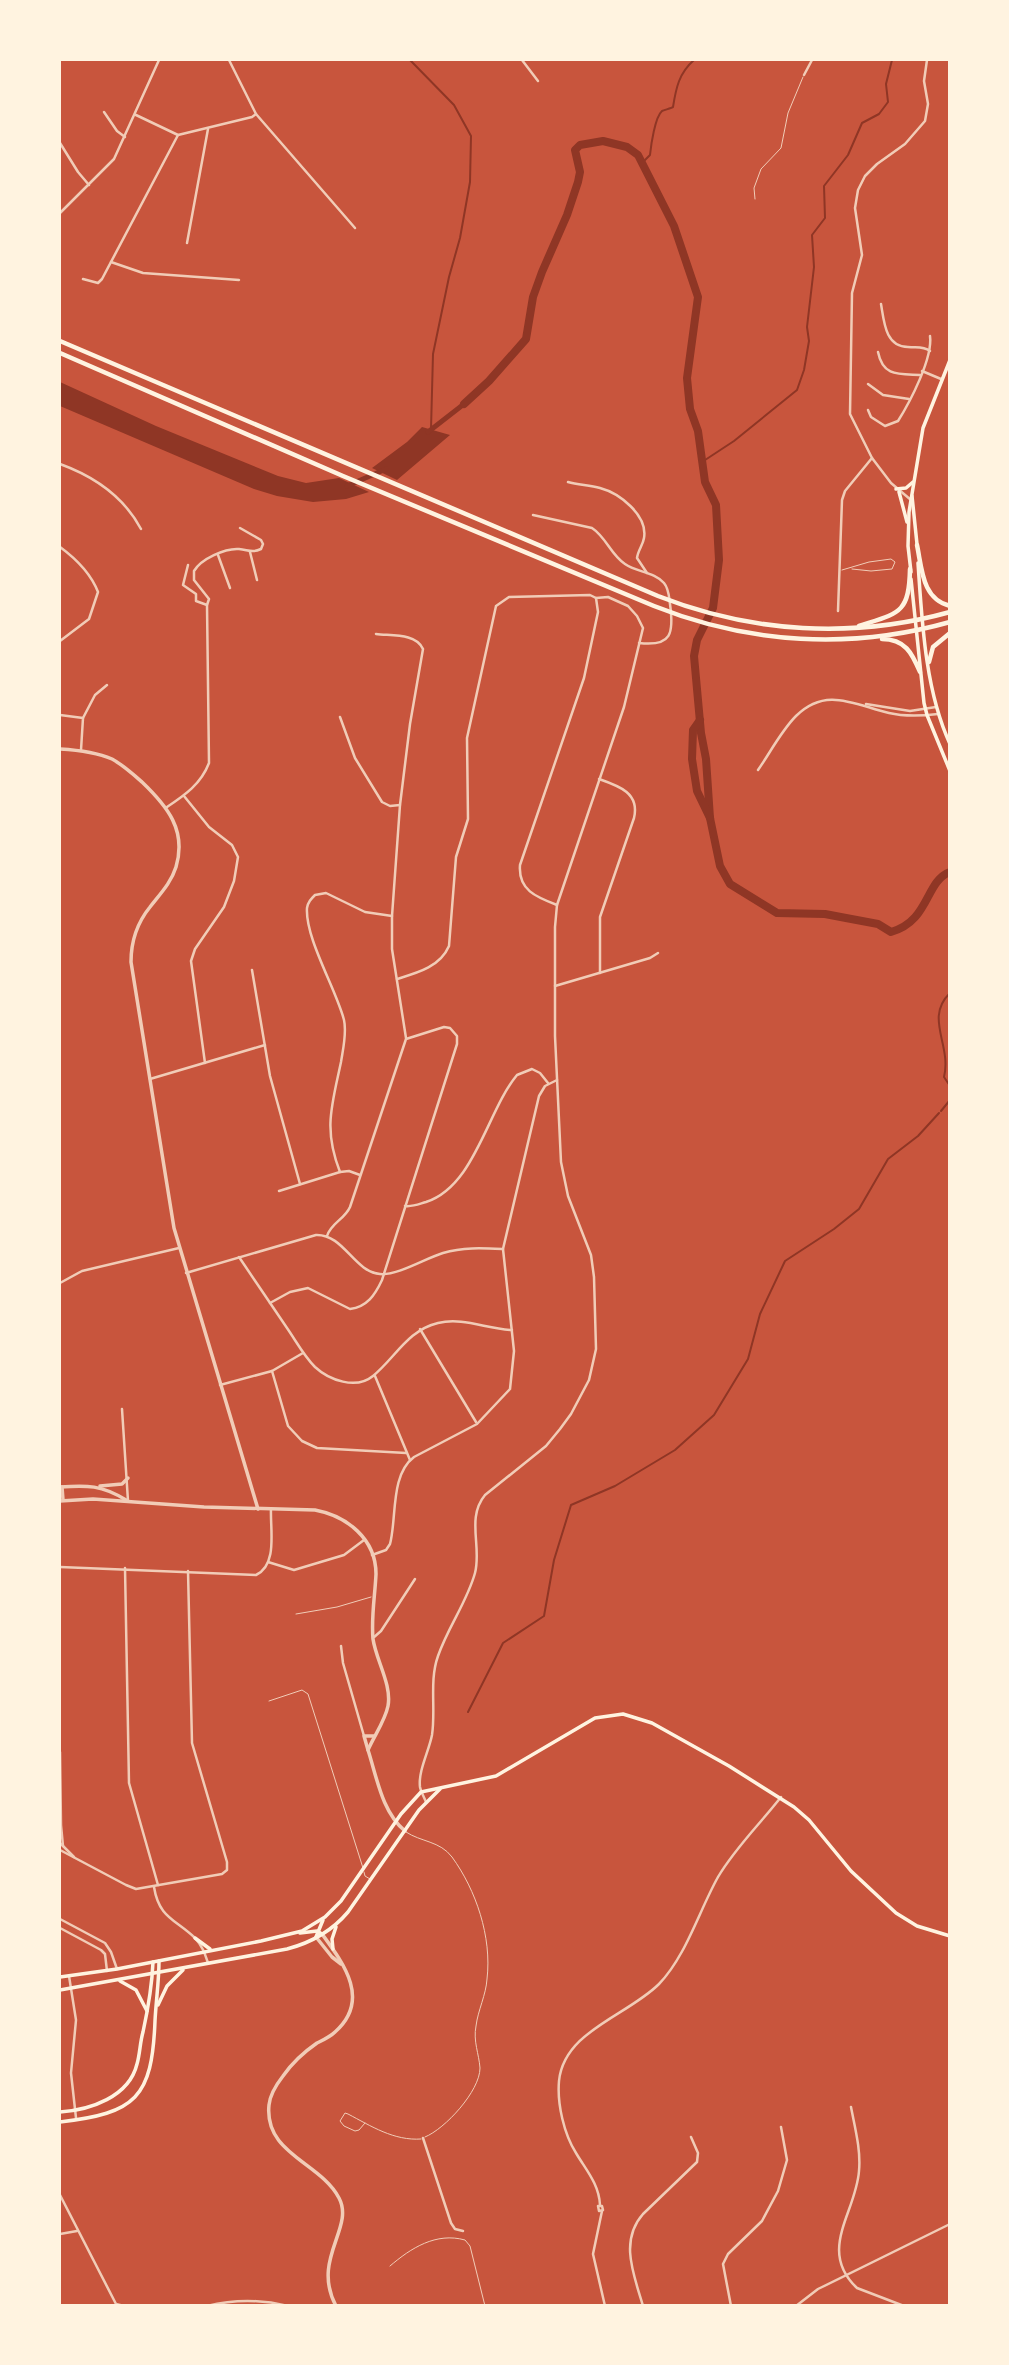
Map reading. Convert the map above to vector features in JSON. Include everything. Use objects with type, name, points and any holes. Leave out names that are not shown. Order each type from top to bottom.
[{"type":"highway","points":[[60,341],[695,609],[754,623],[852,629],[922,619],[950,609]]},
{"type":"highway","points":[[60,353],[343,476],[654,606],[704,624],[746,633],[797,639],[890,639],[904,644],[913,655],[920,672]]},
{"type":"highway","points":[[917,545],[929,593],[936,601],[950,609]]},
{"type":"highway","points":[[852,629],[884,618],[903,606],[910,593],[911,569]]},
{"type":"highway","points":[[867,638],[915,631],[950,622]]},
{"type":"highway","points":[[929,662],[933,647],[950,633]]},
{"type":"main road","points":[[908,531],[925,417],[950,360]]},
{"type":"main road","points":[[914,481],[898,491],[908,531],[920,672],[925,709],[950,771]]},
{"type":"main road","points":[[912,498],[922,619],[936,707],[950,744]]},
{"type":"main road","points":[[316,1937],[325,1917],[366,1870],[395,1823],[421,1791],[496,1776],[587,1721],[623,1714],[658,1726],[781,1797],[802,1813],[850,1871],[896,1913],[926,1930],[950,1936]]},
{"type":"main road","points":[[333,1949],[332,1939],[337,1925],[426,1802],[441,1788]]},
{"type":"main road","points":[[291,1934],[325,1917]]},
{"type":"main road","points":[[60,1990],[296,1947],[337,1925]]},
{"type":"main road","points":[[60,1977],[117,1969],[291,1934],[317,1931],[322,1934]]},
{"type":"main road","points":[[195,1938],[212,1950]]},
{"type":"main road","points":[[60,2122],[110,2113],[137,2094],[151,2069],[159,1961]]},
{"type":"main road","points":[[60,2112],[110,2098],[125,2088],[138,2063],[153,1962]]},
{"type":"main road","points":[[156,2010],[167,1986],[187,1967]]},
{"type":"main road","points":[[116,1980],[136,1990],[147,2012]]},
{"type":"main road","points":[[143,2031],[155,2032]]},
{"type":"street","points":[[60,213],[114,159],[159,60]]},
{"type":"street","points":[[229,60],[256,114],[355,228]]},
{"type":"street","points":[[522,60],[538,80]]},
{"type":"street","points":[[804,75],[812,60]]},
{"type":"street","points":[[912,498],[898,491],[872,458],[852,420],[849,406],[852,293],[862,255],[855,217],[861,183],[871,169],[905,144],[925,121],[928,104],[924,81],[928,60]]},
{"type":"street","points":[[104,112],[117,131],[125,137]]},
{"type":"street","points":[[136,115],[178,135],[256,114]]},
{"type":"street","points":[[187,243],[208,128]]},
{"type":"street","points":[[83,279],[100,281],[178,135]]},
{"type":"street","points":[[60,143],[89,185]]},
{"type":"street","points":[[111,262],[143,273],[239,280]]},
{"type":"street","points":[[881,304],[887,333],[894,342],[901,347],[924,347],[930,351]]},
{"type":"street","points":[[868,410],[870,415],[883,425],[892,425],[898,421],[930,351],[930,336]]},
{"type":"street","points":[[878,352],[881,365],[889,372],[921,373],[942,379]]},
{"type":"street","points":[[868,384],[883,395],[909,399]]},
{"type":"street","points":[[838,611],[842,500],[845,491],[872,458]]},
{"type":"street","points":[[60,464],[115,495],[141,529]]},
{"type":"street","points":[[568,482],[605,490],[634,510],[645,535],[637,558],[647,573]]},
{"type":"street","points":[[533,515],[592,528],[620,560],[660,580],[667,588],[672,625],[670,635],[655,644],[639,643]]},
{"type":"street","points":[[167,807],[184,796],[203,777],[209,763],[206,605],[209,599],[194,580],[194,571],[202,562],[218,555],[237,549],[250,552],[261,549],[263,542],[240,528]]},
{"type":"street","points":[[60,547],[77,561],[97,592],[89,619],[60,641]]},
{"type":"street","points":[[250,552],[257,580]]},
{"type":"street","points":[[218,555],[230,588]]},
{"type":"street","points":[[188,565],[183,585],[196,594],[197,601],[206,605]]},
{"type":"street","points":[[397,979],[433,965],[447,952],[449,946],[456,857],[468,818],[467,738],[496,606],[509,597],[590,595],[596,598],[608,597],[633,610],[643,626],[624,707],[558,905],[555,927],[557,1080],[563,1175],[568,1196],[591,1255],[596,1342],[593,1369],[571,1414],[552,1439],[480,1502],[475,1516],[476,1571],[466,1598],[441,1647],[434,1669],[433,1730],[420,1780],[426,1802]]},
{"type":"street","points":[[558,905],[540,899],[529,891],[521,878],[520,864],[584,678],[598,612],[596,598]]},
{"type":"street","points":[[327,1236],[331,1228],[348,1213],[406,1039],[391,942],[392,916],[400,805],[423,649],[416,640],[376,634]]},
{"type":"street","points":[[81,751],[83,718],[95,695],[107,685]]},
{"type":"street","points":[[758,770],[788,726],[804,710],[816,704],[832,700],[910,711],[936,707]]},
{"type":"street","points":[[859,703],[889,713],[914,717],[938,714]]},
{"type":"street","points":[[60,715],[83,718]]},
{"type":"street","points":[[340,717],[355,758],[382,802],[390,806],[400,805]]},
{"type":"street","points":[[60,749],[103,756],[120,764],[167,807],[178,834],[176,866],[166,887],[142,919],[131,950],[132,973],[169,1204],[179,1248],[258,1509]]},
{"type":"street","points":[[599,779],[624,789],[636,807],[600,917],[600,974]]},
{"type":"street","points":[[184,796],[209,827],[232,845],[238,857],[234,881],[224,907],[195,949],[191,961],[205,1063]]},
{"type":"street","points":[[340,1172],[330,1143],[329,1124],[345,1026],[320,957],[307,909],[312,897],[322,893],[365,912],[392,916]]},
{"type":"street","points":[[555,986],[650,958],[658,953]]},
{"type":"street","points":[[252,970],[273,1088],[300,1184]]},
{"type":"street","points":[[270,1303],[290,1292],[309,1288],[344,1307],[355,1309],[374,1296],[457,1040],[453,1030],[444,1027],[406,1039]]},
{"type":"street","points":[[149,1079],[265,1045]]},
{"type":"street","points":[[405,1206],[412,1207],[435,1199],[454,1185],[517,1075],[532,1069],[540,1073],[548,1083]]},
{"type":"street","points":[[372,1555],[386,1550],[390,1545],[400,1479],[410,1460],[477,1424],[510,1388],[514,1351],[503,1249],[539,1096],[548,1083],[557,1080]]},
{"type":"street","points":[[279,1191],[340,1172],[349,1171],[360,1175]]},
{"type":"street","points":[[186,1273],[309,1237],[327,1236],[369,1270],[383,1275],[442,1253],[461,1249],[503,1249]]},
{"type":"street","points":[[60,1283],[82,1271],[179,1248]]},
{"type":"street","points":[[240,1257],[303,1353],[322,1373],[338,1381],[356,1383],[375,1375],[407,1339],[420,1329],[439,1323],[454,1321],[512,1330]]},
{"type":"street","points":[[420,1329],[477,1424]]},
{"type":"street","points":[[220,1385],[272,1371],[303,1353]]},
{"type":"street","points":[[272,1371],[288,1426],[302,1441],[317,1448],[406,1454]]},
{"type":"street","points":[[375,1375],[410,1460]]},
{"type":"street","points":[[122,1409],[128,1501]]},
{"type":"street","points":[[128,1478],[120,1484],[61,1487],[61,1501],[128,1501],[315,1510],[348,1522],[364,1540],[372,1555],[376,1573],[373,1638],[389,1699],[387,1710],[368,1750]]},
{"type":"street","points":[[94,1486],[110,1490],[128,1501]]},
{"type":"street","points":[[60,1567],[256,1575],[262,1572],[268,1562],[272,1540],[271,1509]]},
{"type":"street","points":[[268,1562],[294,1570],[344,1555],[364,1540]]},
{"type":"street","points":[[125,1569],[129,1783],[156,1886],[157,1902],[164,1913],[195,1938],[208,1963]]},
{"type":"street","points":[[60,1850],[132,1888],[222,1874],[227,1870],[227,1862],[192,1743],[188,1571]]},
{"type":"street","points":[[373,1638],[381,1631],[415,1579]]},
{"type":"street","points":[[341,1646],[343,1664],[386,1809],[395,1823],[405,1831]]},
{"type":"street","points":[[364,1736],[374,1736]]},
{"type":"street","points":[[60,1752],[60,1827],[64,1846]]},
{"type":"street","points":[[605,2305],[593,2254],[601,2220],[595,2184],[573,2149],[563,2122],[559,2084],[565,2060],[586,2035],[639,2002],[669,1972],[719,1876],[781,1797]]},
{"type":"street","points":[[60,1843],[76,1859]]},
{"type":"street","points":[[60,1919],[108,1948],[117,1969]]},
{"type":"street","points":[[60,1928],[97,1947],[104,1954],[107,1970]]},
{"type":"street","points":[[84,1941],[88,1934]]},
{"type":"street","points":[[322,1934],[352,1983],[352,2005],[346,2019],[334,2033],[306,2051],[287,2070],[273,2091],[269,2107],[271,2128],[279,2142],[331,2188],[341,2204],[342,2220],[329,2259],[327,2275],[336,2305]]},
{"type":"street","points":[[316,1937],[342,1965]]},
{"type":"street","points":[[69,1976],[76,2020],[71,2073],[76,2120]]},
{"type":"street","points":[[851,2107],[859,2172],[845,2218],[838,2254],[857,2288],[904,2305]]},
{"type":"street","points":[[731,2305],[723,2264],[729,2254],[760,2224],[778,2191],[787,2160],[781,2127]]},
{"type":"street","points":[[643,2305],[630,2261],[631,2234],[636,2221],[697,2162],[698,2153],[691,2137]]},
{"type":"street","points":[[423,2138],[451,2223],[455,2229],[463,2231]]},
{"type":"street","points":[[60,2195],[116,2305],[124,2305]]},
{"type":"street","points":[[796,2305],[818,2289],[950,2224]]},
{"type":"street","points":[[60,2234],[77,2231]]},
{"type":"street","points":[[207,2305],[235,2300],[288,2305]]},
{"type":"lane","points":[[755,199],[754,190],[760,171],[781,148],[788,113],[804,75]]},
{"type":"lane","points":[[839,570],[892,569],[895,562],[891,559],[878,560],[852,569]]},
{"type":"lane","points":[[296,1614],[337,1607],[374,1596]]},
{"type":"lane","points":[[269,1701],[305,1690],[366,1870],[365,1876],[371,1879],[371,1873]]},
{"type":"lane","points":[[365,2123],[355,2131],[340,2121],[345,2113],[406,2139],[431,2135],[450,2119],[467,2099],[480,2071],[475,2026],[487,1982],[487,1952],[473,1893],[445,1849],[405,1831]]},
{"type":"lane","points":[[390,2266],[428,2241],[455,2238],[465,2240],[470,2246],[485,2305]]},
{"type":"shaded area","points":[[60,382],[156,426],[278,476],[306,483],[339,478],[369,492],[346,499],[313,502],[254,489],[60,406]]},
{"type":"shaded area","points":[[422,427],[450,435],[397,480],[372,468],[407,442]]},
{"type":"waterway","points":[[410,60],[454,105],[471,136],[470,182],[433,354],[431,429]]},
{"type":"waterway","points":[[643,162],[650,155],[657,119],[662,111],[673,107],[679,81],[694,60]]},
{"type":"waterway","points":[[702,462],[734,441],[797,390],[809,341],[807,327],[814,267],[812,235],[825,218],[824,186],[848,155],[862,123],[879,114],[888,102],[886,84],[892,60]]},
{"type":"waterway","points":[[464,404],[489,381],[526,339],[533,297],[578,182],[580,172],[575,150],[580,145],[603,141],[627,147],[638,155],[674,226],[698,297],[687,378],[690,409],[698,431],[705,482],[716,505],[719,560],[713,608],[697,640],[694,656],[710,818],[720,866],[730,884],[777,913],[825,914],[878,924],[891,932],[904,927],[913,919],[936,884],[950,872]]},
{"type":"waterway","points":[[428,432],[464,404]]},
{"type":"waterway","points":[[347,486],[386,469]]},
{"type":"waterway","points":[[700,720],[693,730],[692,759],[697,791],[710,818]]},
{"type":"waterway","points":[[950,993],[939,1012],[945,1054],[944,1077],[950,1086]]},
{"type":"waterway","points":[[941,1111],[950,1100]]},
{"type":"waterway","points":[[468,1712],[503,1643],[544,1616],[554,1560],[571,1505],[615,1486],[675,1450],[714,1415],[748,1359],[760,1314],[785,1261],[859,1209],[888,1159],[918,1136],[939,1113]]}]
